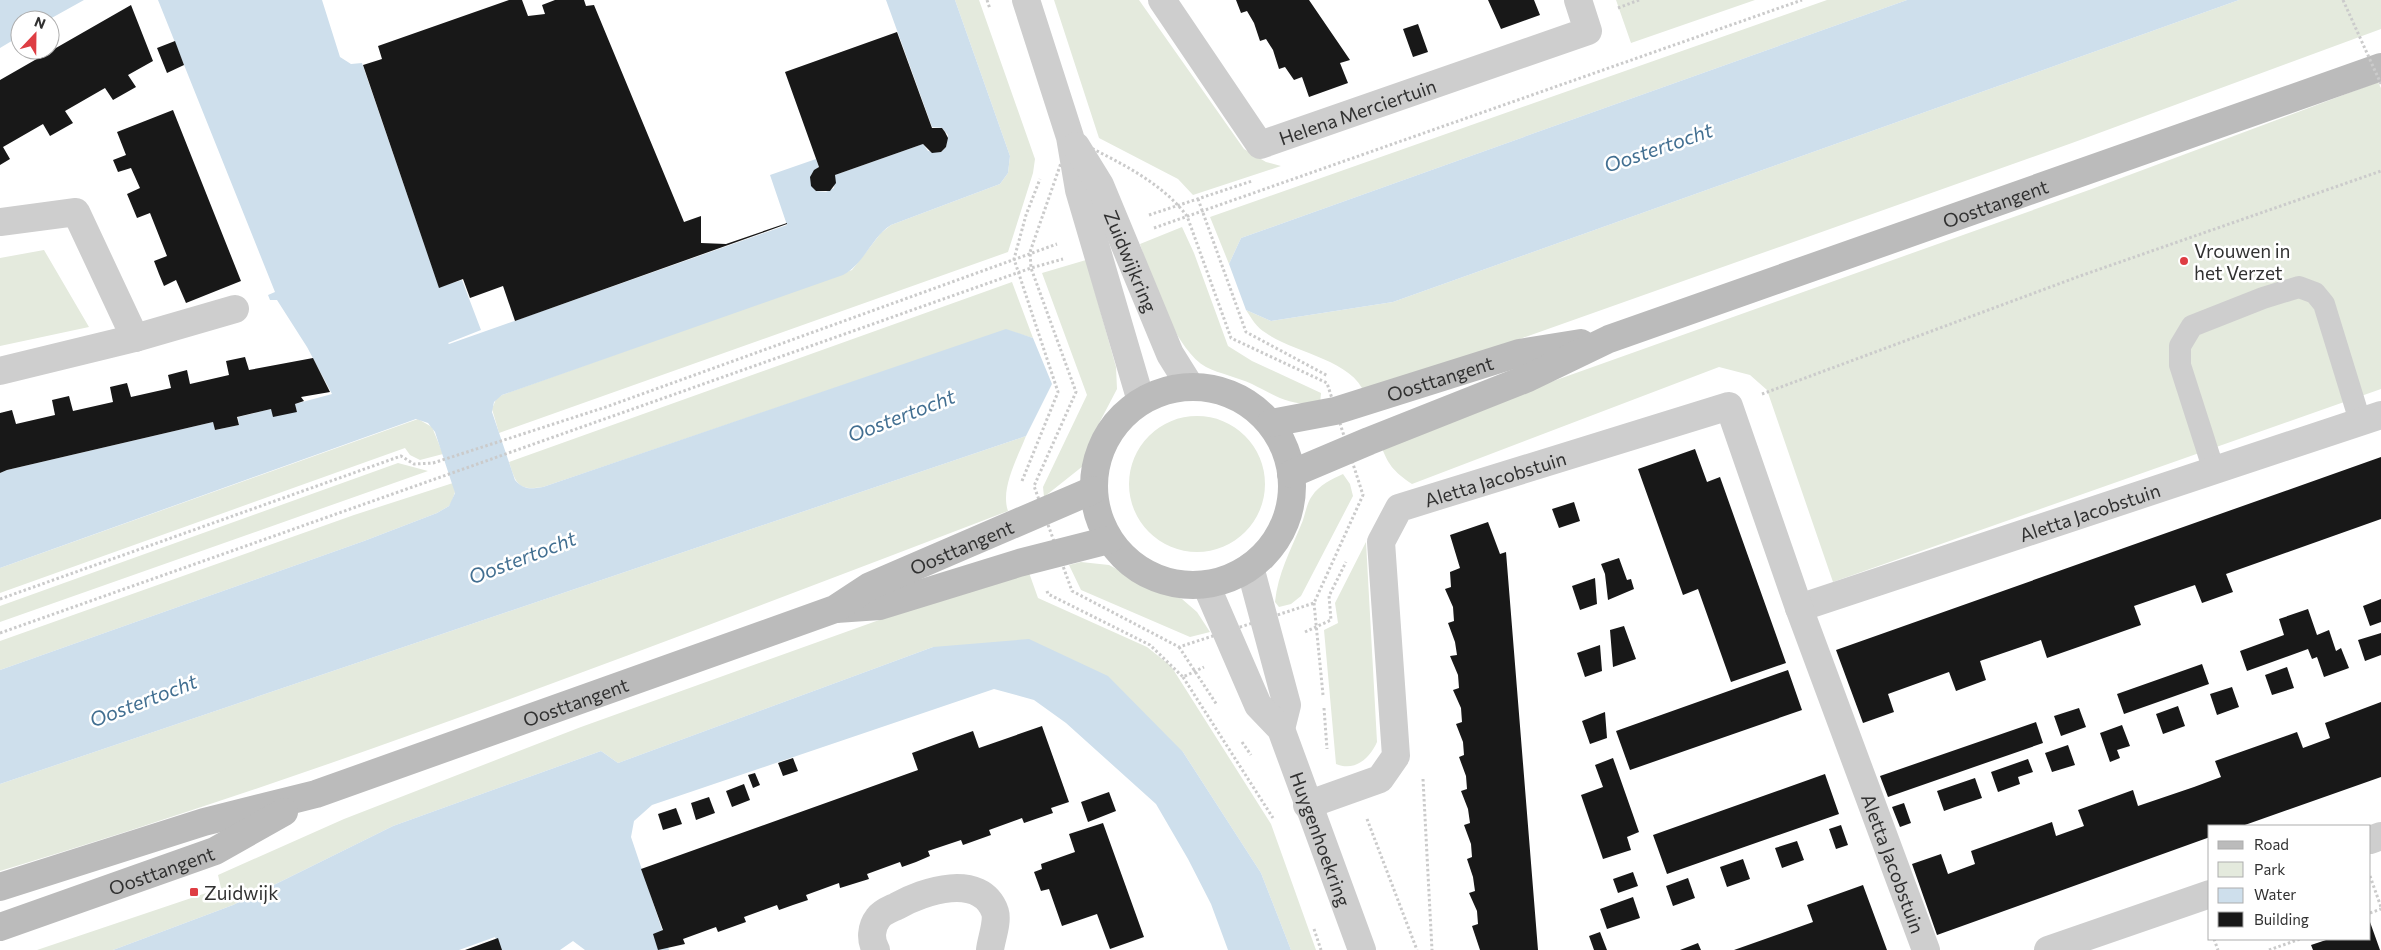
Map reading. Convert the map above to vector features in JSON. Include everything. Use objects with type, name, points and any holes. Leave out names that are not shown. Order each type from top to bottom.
[{"type":"main road","name":"Oosttangent","points":[[1291,474],[1369,440],[1528,378],[1609,339],[2381,67]]},
{"type":"main road","name":"Oosttangent","points":[[1271,423],[1335,411],[1519,353],[1609,339]]},
{"type":"main road","points":[[1190,386],[1218,389],[1247,402],[1271,423],[1287,451],[1293,482],[1290,512],[1278,540],[1257,563],[1231,579],[1206,585],[1166,583],[1136,569],[1112,546],[1097,517],[1093,490],[1097,457],[1109,430],[1129,408],[1155,393],[1190,386]]},
{"type":"main road","name":"Oosttangent","points":[[0,887],[204,822],[316,794],[835,609],[870,586],[1031,509],[1093,490]]},
{"type":"main road","name":"Oosttangent","points":[[835,609],[880,606],[1034,558],[1109,540]]},
{"type":"main road","name":"Oosttangent","points":[[0,928],[215,851],[316,794]]},
{"type":"street","name":"Zuidwijkring","points":[[1026,0],[1070,137],[1079,190],[1141,401]]},
{"type":"street","name":"Helena Merciertuin","points":[[1162,0],[1260,145],[1588,31],[1578,0]]},
{"type":"street","name":"Zuidwijkring","points":[[1070,137],[1100,185],[1170,354],[1190,386]]},
{"type":"street","points":[[0,222],[76,212],[135,338]]},
{"type":"street","points":[[0,371],[135,338],[235,309]]},
{"type":"street","name":"Aletta Jacobstuin","points":[[1307,805],[1380,779],[1396,756],[1381,542],[1399,508],[1729,406],[1799,608],[1926,950]]},
{"type":"street","name":"Aletta Jacobstuin","points":[[1799,608],[2370,418]]},
{"type":"street","points":[[1250,568],[1288,705],[1281,729]]},
{"type":"street","name":"Huygenhoekring","points":[[1206,585],[1258,705],[1281,729],[1307,805],[1362,950]]},
{"type":"street","points":[[876,950],[872,936],[873,926],[879,915],[915,896],[948,888],[974,891],[989,901],[996,914],[990,950]]},
{"type":"street","points":[[2048,950],[2208,895]]},
{"type":"lane","points":[[2214,471],[2180,365],[2180,346],[2192,326],[2263,298],[2298,288],[2315,293],[2324,304],[2370,418]]},
{"type":"path","points":[[987,0],[993,18]]},
{"type":"path","points":[[1147,231],[1802,0]]},
{"type":"path","points":[[2343,0],[2381,84]]},
{"type":"path","points":[[1729,406],[2080,276],[2381,171]]},
{"type":"path","points":[[1031,509],[1016,494],[1058,392],[1017,273],[1014,259],[1026,215],[1043,172]]},
{"type":"path","points":[[1187,216],[1231,338],[1326,383],[1332,400]]},
{"type":"path","points":[[0,633],[1031,268],[1068,257]]},
{"type":"path","points":[[1031,268],[1076,392],[1034,486],[1031,509]]},
{"type":"path","points":[[0,599],[401,456],[414,464],[433,463],[513,435]]},
{"type":"path","points":[[1284,614],[1314,603],[1363,495],[1353,464]]},
{"type":"path","points":[[1272,643],[1317,628],[1332,620],[1329,596],[1350,553]]},
{"type":"path","points":[[1034,558],[1048,594],[1150,645],[1183,677],[1278,825]]},
{"type":"path","points":[[1063,567],[1072,591],[1179,647],[1208,638]]},
{"type":"path","points":[[1183,677],[1237,656]]},
{"type":"path","points":[[1414,783],[1423,779]]},
{"type":"path","points":[[1365,813],[1417,950]]},
{"type":"path","points":[[2371,879],[2381,908]]},
{"type":"path","points":[[1313,926],[1321,950]]},
{"type":"path","points":[[2269,950],[2297,940]]},
{"type":"green space","points":[[955,0],[979,0],[1035,159],[1033,173],[1008,252],[499,433],[492,409],[496,399],[502,395],[852,270],[881,233],[891,225],[1000,184],[1008,173],[1010,156]]},
{"type":"green space","points":[[1054,0],[1139,0],[1244,149],[1266,162],[1281,166],[1193,195],[1178,179],[1099,138]]},
{"type":"green space","points":[[1616,0],[1755,0],[1631,43]]},
{"type":"green space","points":[[1827,0],[1907,0],[1241,238],[1229,264],[1210,217]]},
{"type":"green space","points":[[2239,0],[2381,0],[2381,29],[2072,143],[1365,394],[1358,382],[1348,373],[1263,331],[1246,310],[1271,321],[1393,302]]},
{"type":"green space","points":[[2378,82],[2381,88],[2381,389],[1833,582],[1767,390],[1750,375],[1719,367],[1412,484],[1392,467],[1380,443],[2089,190]]},
{"type":"green space","points":[[1182,227],[1194,253],[1228,346],[1252,361],[1321,393],[1320,404],[1284,400],[1246,382],[1206,367],[1194,358],[1184,345],[1165,312],[1140,244]]},
{"type":"green space","points":[[44,250],[89,327],[0,346],[0,258]]},
{"type":"green space","points":[[1086,260],[1116,367],[1117,389],[1095,431],[1083,466],[1044,497],[1043,487],[1087,395],[1042,273]]},
{"type":"green space","points":[[1012,282],[1033,338],[1006,330],[543,487],[523,487],[516,481],[514,476],[509,462]]},
{"type":"green space","points":[[1197,416],[1223,421],[1235,427],[1245,436],[1254,446],[1260,458],[1265,484],[1260,510],[1254,522],[1245,532],[1235,541],[1223,547],[1197,552],[1171,547],[1159,541],[1149,532],[1140,522],[1134,510],[1129,484],[1134,458],[1140,446],[1149,436],[1159,427],[1171,421]]},
{"type":"green space","points":[[418,419],[432,427],[443,454],[420,460],[410,455],[405,448],[0,593],[0,568]]},
{"type":"green space","points":[[1026,436],[1008,483],[1006,502],[1008,511],[633,654],[381,745],[128,831],[0,871],[0,784]]},
{"type":"green space","points":[[398,463],[428,471],[0,622],[0,606]]},
{"type":"green space","points":[[1343,474],[1350,484],[1353,496],[1301,596],[1291,604],[1279,607],[1275,602],[1279,582],[1310,499],[1322,486]]},
{"type":"green space","points":[[453,483],[455,492],[452,501],[449,506],[437,513],[364,541],[0,670],[0,641],[354,515]]},
{"type":"green space","points":[[1366,542],[1377,742],[1361,762],[1355,765],[1343,766],[1336,764],[1324,630],[1338,623],[1335,603]]},
{"type":"green space","points":[[1081,562],[1109,565],[1149,586],[1182,599],[1197,612],[1210,632],[1190,637],[1081,590],[1069,565]]},
{"type":"green space","points":[[1027,567],[1038,598],[1147,647],[1171,666],[1271,824],[1316,950],[1291,950],[1261,873],[1183,752],[933,647],[618,763],[601,751],[393,826],[233,905],[113,950],[37,950],[221,888],[218,875],[344,819],[581,727]]},
{"type":"water","points":[[0,0],[84,0],[60,13],[60,10],[10,10],[10,42],[0,48]]},
{"type":"water","name":"Oostertocht","points":[[158,0],[322,0],[340,57],[351,64],[362,63],[439,287],[462,280],[481,330],[449,344],[787,225],[770,175],[816,159],[819,167],[811,175],[811,185],[816,191],[826,192],[834,188],[835,175],[923,144],[928,151],[941,152],[946,147],[948,135],[942,128],[932,127],[886,0],[955,0],[1010,156],[1008,173],[1000,184],[891,225],[884,230],[857,264],[843,275],[502,395],[494,402],[492,412],[515,480],[524,487],[534,488],[543,487],[1006,329],[1033,338],[1052,384],[1026,436],[0,784],[0,670],[364,541],[437,513],[449,506],[455,493],[435,432],[428,423],[416,419],[0,568],[0,473],[213,422],[215,430],[239,425],[238,417],[271,409],[297,412],[295,404],[332,394],[307,347],[277,300],[270,300],[268,295],[275,292]]},
{"type":"water","name":"Oostertocht","points":[[1907,0],[2239,0],[1393,302],[1271,321],[1246,310],[1229,264],[1241,238]]},
{"type":"water","points":[[1029,639],[1108,676],[1183,752],[1261,873],[1291,950],[1228,950],[1211,904],[1188,859],[1156,804],[1066,723],[1034,700],[994,689],[652,805],[634,821],[631,837],[669,950],[585,950],[573,941],[560,950],[500,950],[495,937],[459,950],[113,950],[233,905],[393,826],[601,751],[618,763],[933,647]]},
{"type":"building","points":[[509,0],[522,0],[528,16],[545,14],[542,5],[555,0],[584,0],[586,6],[594,5],[684,222],[701,216],[701,243],[726,244],[787,224],[515,321],[503,286],[470,298],[463,279],[439,288],[363,65],[382,59],[378,46]]},
{"type":"building","points":[[1236,0],[1309,0],[1350,60],[1340,63],[1348,83],[1309,97],[1302,77],[1294,80],[1285,67],[1279,69],[1273,50],[1266,39],[1260,41],[1254,23],[1247,11],[1241,13]]},
{"type":"building","points":[[1488,0],[1534,0],[1540,15],[1501,29]]},
{"type":"building","points":[[131,5],[153,61],[128,75],[136,87],[113,100],[105,88],[65,111],[73,123],[50,136],[43,124],[3,147],[10,159],[0,165],[0,80],[35,60],[60,60],[60,46]]},
{"type":"building","points":[[1418,24],[1428,52],[1413,57],[1403,29]]},
{"type":"building","points":[[897,32],[932,128],[942,128],[945,132],[948,138],[946,147],[941,152],[932,153],[923,144],[835,175],[836,183],[830,191],[816,191],[811,186],[810,177],[814,170],[819,167],[785,72]]},
{"type":"building","points":[[175,41],[184,65],[167,73],[157,48]]},
{"type":"building","points":[[173,110],[241,281],[186,303],[176,280],[164,286],[159,274],[154,261],[167,256],[150,213],[137,218],[127,194],[140,188],[131,168],[118,172],[113,160],[126,155],[117,132]]},
{"type":"building","points":[[245,357],[249,370],[313,358],[330,392],[301,397],[304,401],[295,404],[297,412],[273,417],[271,409],[237,417],[239,425],[215,430],[213,422],[0,473],[0,413],[12,410],[16,424],[55,415],[52,400],[69,396],[73,411],[113,402],[110,387],[127,383],[131,397],[171,388],[168,375],[187,370],[190,384],[229,375],[226,361]]},
{"type":"building","points":[[1695,449],[1707,482],[1720,477],[1786,663],[1731,682],[1698,589],[1683,595],[1638,469]]},
{"type":"building","points":[[2381,457],[2381,519],[2226,574],[2233,592],[2202,603],[2195,585],[2134,606],[2141,625],[2047,658],[2041,640],[1980,661],[1986,680],[1956,691],[1949,672],[1888,694],[1894,712],[1863,723],[1836,650]]},
{"type":"building","points":[[1574,502],[1580,521],[1559,528],[1552,509]]},
{"type":"building","points":[[1488,522],[1500,554],[1506,552],[1538,950],[1480,950],[1472,926],[1478,924],[1477,911],[1469,893],[1475,891],[1467,859],[1472,857],[1471,844],[1464,825],[1470,823],[1468,809],[1461,791],[1467,789],[1466,776],[1459,757],[1464,755],[1463,742],[1456,724],[1462,722],[1461,708],[1453,690],[1459,688],[1458,675],[1450,656],[1457,655],[1455,642],[1448,623],[1454,621],[1453,607],[1445,589],[1451,587],[1450,572],[1460,568],[1450,535]]},
{"type":"building","points":[[1619,558],[1627,580],[1631,579],[1634,589],[1608,600],[1605,574],[1601,564]]},
{"type":"building","points":[[1595,578],[1597,604],[1580,610],[1572,586]]},
{"type":"building","points":[[2381,599],[2381,622],[2370,626],[2363,606]]},
{"type":"building","points":[[2308,609],[2317,635],[2329,630],[2336,651],[2341,648],[2349,668],[2324,677],[2317,657],[2312,659],[2308,649],[2247,671],[2240,651],[2284,635],[2279,619]]},
{"type":"building","points":[[1624,626],[1636,659],[1613,667],[1610,630]]},
{"type":"building","points":[[2381,633],[2381,655],[2365,661],[2358,640]]},
{"type":"building","points":[[1600,645],[1602,671],[1585,677],[1577,653]]},
{"type":"building","points":[[2202,664],[2209,684],[2124,714],[2117,694]]},
{"type":"building","points":[[2287,667],[2294,688],[2272,695],[2265,675]]},
{"type":"building","points":[[1788,670],[1802,710],[1630,770],[1616,731]]},
{"type":"building","points":[[2232,687],[2239,707],[2217,715],[2210,694]]},
{"type":"building","points":[[2381,702],[2381,777],[2245,825],[2208,825],[2208,838],[1937,935],[1912,864],[1941,854],[1948,874],[1975,864],[1971,851],[2052,822],[2056,836],[2084,826],[2078,810],[2133,790],[2138,806],[2221,777],[2215,761],[2297,732],[2303,748],[2330,738],[2325,723]]},
{"type":"building","points":[[2178,706],[2185,726],[2163,734],[2156,714]]},
{"type":"building","points":[[2079,708],[2086,727],[2061,736],[2054,716]]},
{"type":"building","points":[[1605,712],[1607,738],[1590,744],[1582,721]]},
{"type":"building","points":[[2036,722],[2043,743],[1888,797],[1880,776]]},
{"type":"building","points":[[2122,725],[2130,746],[2117,750],[2120,758],[2110,762],[2100,733]]},
{"type":"building","points":[[1042,726],[1069,802],[1051,808],[1053,813],[1024,823],[1022,818],[989,830],[991,835],[963,845],[961,840],[928,851],[930,856],[916,862],[902,867],[900,862],[867,874],[869,879],[840,888],[839,883],[806,895],[808,900],[779,910],[777,905],[744,917],[746,922],[718,932],[716,927],[683,939],[685,944],[658,950],[653,934],[663,930],[641,869],[918,770],[912,753],[942,742],[973,731],[979,748]]},
{"type":"building","points":[[2068,745],[2075,765],[2052,772],[2045,753]]},
{"type":"building","points":[[793,758],[798,771],[783,776],[778,763]]},
{"type":"building","points":[[1613,758],[1639,832],[1627,837],[1631,850],[1603,859],[1581,795],[1603,787],[1595,765]]},
{"type":"building","points":[[2028,759],[2033,772],[2018,777],[2020,784],[1998,792],[1991,772]]},
{"type":"building","points":[[755,773],[760,785],[753,788],[748,775]]},
{"type":"building","points":[[1825,774],[1839,814],[1667,874],[1653,835]]},
{"type":"building","points":[[1975,778],[1982,798],[1944,811],[1937,791]]},
{"type":"building","points":[[744,784],[750,800],[732,807],[726,791]]},
{"type":"building","points":[[1109,792],[1116,811],[1088,822],[1081,802]]},
{"type":"building","points":[[709,797],[715,813],[696,820],[691,803]]},
{"type":"building","points":[[1904,803],[1911,823],[1900,827],[1892,807]]},
{"type":"building","points":[[676,808],[682,824],[663,830],[658,814]]},
{"type":"building","points":[[1103,823],[1144,937],[1110,949],[1097,914],[1062,926],[1049,889],[1041,891],[1034,872],[1042,869],[1041,864],[1075,852],[1069,834]]},
{"type":"building","points":[[1841,825],[1848,845],[1836,849],[1829,829]]},
{"type":"building","points":[[1797,841],[1804,860],[1782,868],[1775,848]]},
{"type":"building","points":[[1743,859],[1750,879],[1727,887],[1720,867]]},
{"type":"building","points":[[1633,872],[1638,886],[1618,893],[1613,879]]},
{"type":"building","points":[[1688,878],[1695,898],[1673,906],[1666,886]]},
{"type":"building","points":[[1863,885],[1887,950],[1734,950],[1813,922],[1807,905]]},
{"type":"building","points":[[1633,897],[1640,918],[1607,929],[1600,909]]},
{"type":"building","points":[[2371,925],[2380,950],[2313,950],[2311,945],[2326,940],[2371,940]]},
{"type":"building","points":[[1600,932],[1607,950],[1594,950],[1589,936]]},
{"type":"building","points":[[498,938],[502,950],[465,950]]},
{"type":"building","points":[[1698,943],[1701,950],[1680,950]]},
{"type":"place","name":"Vrouwen in het Verzet","points":[[2184,261]]},
{"type":"place","name":"Zuidwijk","points":[[194,892]]}]
